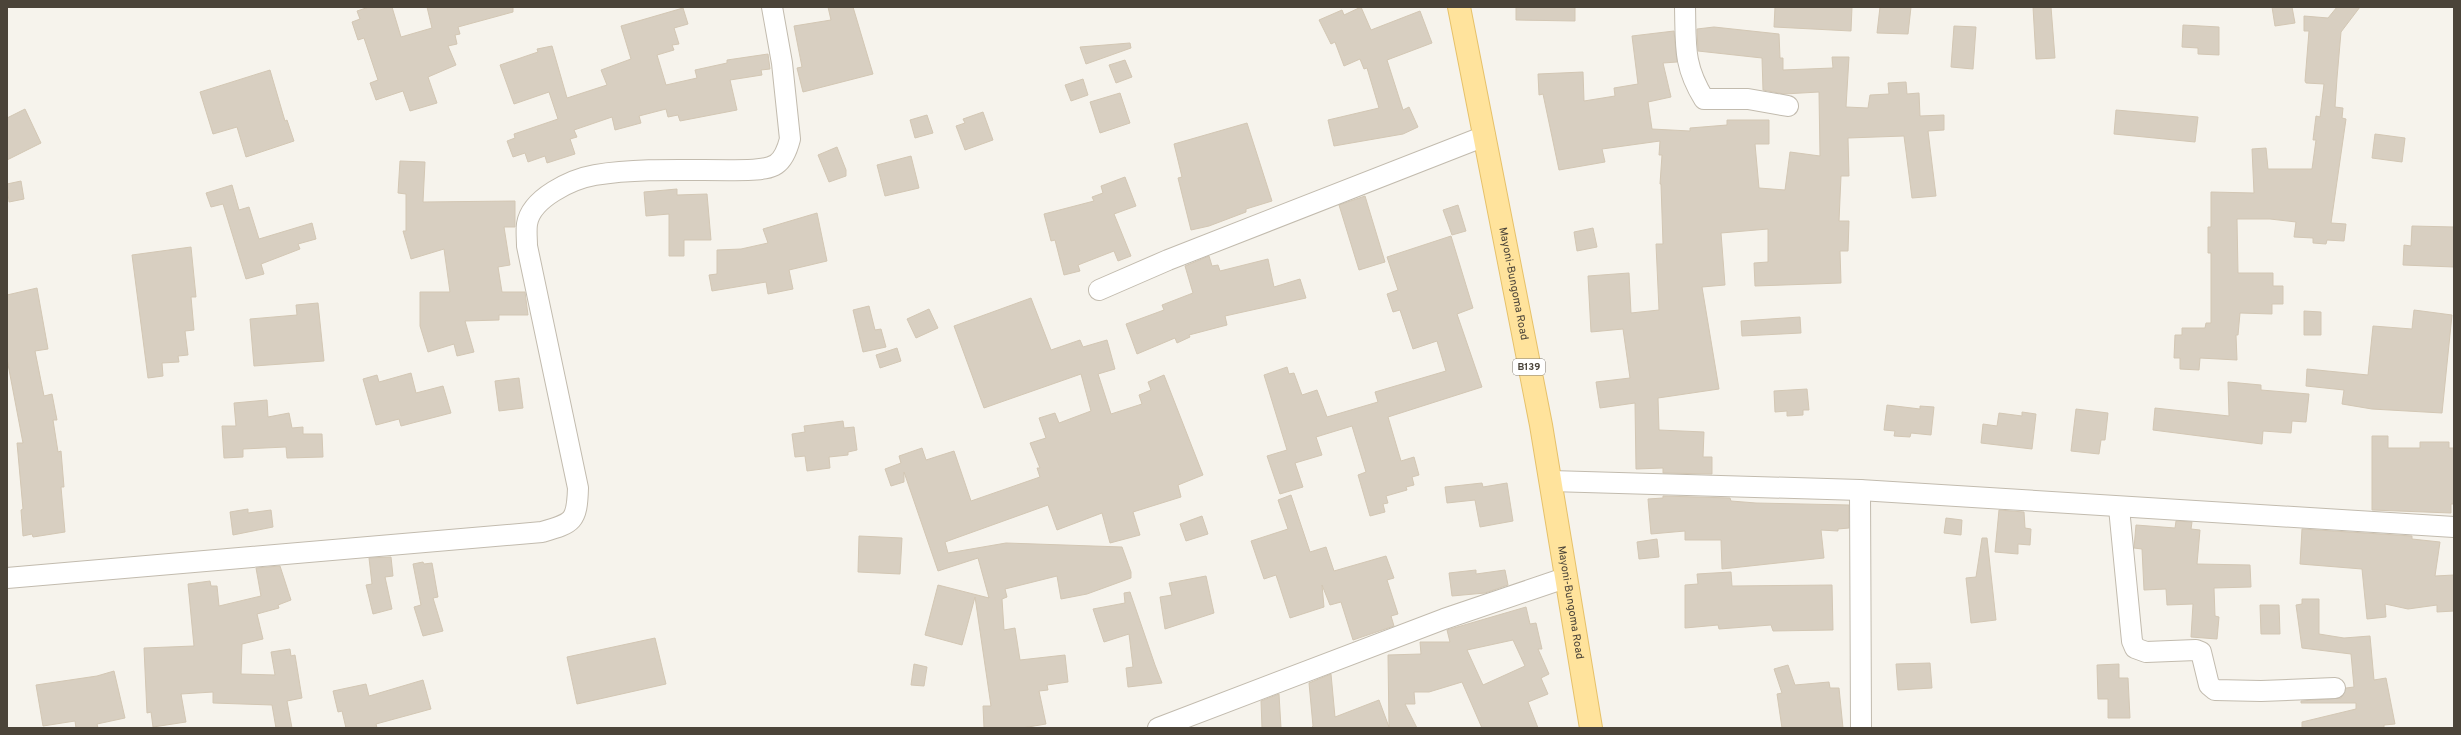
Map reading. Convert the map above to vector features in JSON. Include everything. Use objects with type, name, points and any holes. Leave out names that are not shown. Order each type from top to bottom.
[{"type":"main road","name":"Mayoni-Bungoma Road","points":[[1459,7],[1551,481],[1565,578],[1591,728]]},
{"type":"street","points":[[1685,7],[1687,61],[1692,79],[1704,99],[1748,99],[1788,106]]},
{"type":"street","points":[[7,578],[542,532],[565,525],[578,511],[578,488],[527,246],[527,224],[532,212],[542,200],[559,188],[594,175],[624,172],[748,170],[765,169],[776,166],[787,151],[790,139],[775,8]]},
{"type":"street","points":[[1100,290],[1168,260],[1485,136]]},
{"type":"street","points":[[1551,481],[1860,490],[2119,508],[2454,527]]},
{"type":"street","points":[[1860,490],[1861,728]]},
{"type":"street","points":[[2119,508],[2132,642],[2136,648],[2146,652],[2196,650],[2201,652],[2209,685],[2215,690],[2253,691],[2335,688]]},
{"type":"street","points":[[1158,728],[1444,620],[1565,578]]},
{"type":"building","points":[[369,7],[392,7],[401,37],[432,28],[427,7],[513,7],[513,12],[458,27],[460,34],[455,35],[457,44],[448,46],[456,65],[428,77],[437,103],[410,111],[403,91],[376,100],[370,83],[378,80],[364,38],[358,40],[352,22],[360,19],[357,11]]},
{"type":"building","points":[[828,7],[853,7],[873,74],[803,92],[797,68],[802,67],[794,26],[831,20]]},
{"type":"building","points":[[1361,7],[1371,30],[1420,11],[1432,43],[1387,60],[1403,110],[1409,107],[1418,127],[1403,134],[1334,146],[1328,120],[1379,108],[1367,68],[1364,69],[1360,59],[1344,66],[1335,42],[1331,44],[1319,20],[1342,10],[1344,15]]},
{"type":"building","points":[[1516,7],[1575,7],[1575,21],[1516,20]]},
{"type":"building","points":[[1775,7],[1852,7],[1851,31],[1774,27]]},
{"type":"building","points":[[1880,7],[1911,7],[1908,34],[1877,33]]},
{"type":"building","points":[[2033,7],[2051,7],[2055,58],[2036,59]]},
{"type":"building","points":[[2272,7],[2292,7],[2295,23],[2275,26]]},
{"type":"building","points":[[2337,7],[2360,7],[2341,32],[2335,107],[2343,108],[2342,118],[2346,119],[2331,223],[2346,224],[2344,241],[2327,240],[2326,244],[2313,243],[2313,238],[2294,237],[2296,222],[2270,219],[2237,219],[2238,273],[2273,273],[2273,286],[2283,286],[2283,304],[2272,304],[2272,314],[2240,313],[2238,335],[2236,335],[2237,360],[2200,358],[2199,370],[2180,369],[2180,358],[2174,358],[2175,335],[2182,335],[2182,328],[2205,328],[2206,323],[2211,323],[2211,253],[2208,253],[2208,227],[2211,227],[2211,192],[2254,193],[2252,149],[2266,148],[2268,169],[2312,169],[2316,140],[2313,140],[2316,116],[2320,117],[2324,84],[2306,83],[2305,81],[2309,31],[2304,31],[2304,16],[2328,18]]},
{"type":"building","points":[[683,8],[688,24],[674,28],[679,44],[672,45],[674,50],[657,55],[666,85],[697,78],[695,70],[727,63],[727,60],[768,54],[770,69],[761,70],[762,75],[730,80],[737,110],[680,121],[678,115],[668,117],[666,109],[639,116],[641,123],[615,130],[612,117],[574,130],[577,137],[570,139],[575,154],[547,163],[545,156],[528,162],[525,153],[513,157],[507,141],[515,138],[514,134],[558,119],[549,92],[514,104],[500,65],[538,52],[537,49],[552,46],[567,98],[607,85],[601,70],[631,59],[621,26]]},
{"type":"building","points":[[2183,25],[2219,27],[2219,55],[2198,54],[2198,48],[2182,47]]},
{"type":"building","points":[[1954,26],[1976,27],[1973,69],[1951,67]]},
{"type":"building","points":[[1714,27],[1779,34],[1780,58],[1783,58],[1783,70],[1833,68],[1832,57],[1849,57],[1846,107],[1868,108],[1870,95],[1889,94],[1888,83],[1906,82],[1907,94],[1919,93],[1920,116],[1944,115],[1944,130],[1928,131],[1936,196],[1912,198],[1904,136],[1848,138],[1849,176],[1841,176],[1839,221],[1849,221],[1848,251],[1840,251],[1841,283],[1755,286],[1754,263],[1768,262],[1768,229],[1721,233],[1725,285],[1702,287],[1719,389],[1658,398],[1659,430],[1704,432],[1703,457],[1712,457],[1712,474],[1663,473],[1663,468],[1636,469],[1635,403],[1600,408],[1596,382],[1630,378],[1623,329],[1591,332],[1588,276],[1629,273],[1631,313],[1659,310],[1656,244],[1663,244],[1660,184],[1662,155],[1659,155],[1660,141],[1602,149],[1605,162],[1559,170],[1543,94],[1539,95],[1538,74],[1583,72],[1584,101],[1615,96],[1614,88],[1638,84],[1632,36],[1674,31],[1677,62],[1663,63],[1671,97],[1648,102],[1652,129],[1690,131],[1690,128],[1727,125],[1727,120],[1769,120],[1769,144],[1755,144],[1759,188],[1785,190],[1790,152],[1820,156],[1819,92],[1784,94],[1763,90],[1762,58],[1698,51],[1697,29]]},
{"type":"building","points":[[1130,43],[1131,48],[1086,64],[1080,47]]},
{"type":"building","points":[[1125,60],[1132,77],[1116,83],[1109,65]]},
{"type":"building","points":[[270,70],[285,121],[287,120],[294,141],[246,157],[237,127],[213,134],[200,92]]},
{"type":"building","points":[[1083,79],[1088,95],[1071,101],[1065,85]]},
{"type":"building","points":[[1120,93],[1130,123],[1100,133],[1090,102]]},
{"type":"building","points":[[25,109],[41,143],[7,160],[7,118]]},
{"type":"building","points":[[2116,110],[2198,117],[2195,142],[2114,134]]},
{"type":"building","points":[[983,112],[993,140],[965,150],[956,126],[965,123],[963,119]]},
{"type":"building","points":[[927,115],[933,133],[915,138],[910,120]]},
{"type":"building","points":[[1247,123],[1272,201],[1246,209],[1246,212],[1209,226],[1191,230],[1178,178],[1182,177],[1174,144]]},
{"type":"building","points":[[2375,134],[2405,138],[2402,162],[2372,158]]},
{"type":"building","points":[[837,147],[846,170],[846,176],[829,182],[818,155]]},
{"type":"building","points":[[911,156],[919,188],[885,196],[877,165]]},
{"type":"building","points":[[400,161],[425,162],[423,202],[515,201],[515,227],[504,227],[510,265],[498,267],[502,292],[525,292],[528,315],[499,315],[499,320],[465,321],[474,352],[457,356],[454,344],[428,352],[420,326],[420,292],[450,292],[444,249],[411,259],[403,231],[406,231],[406,194],[398,193]]},
{"type":"building","points":[[1125,177],[1136,206],[1114,214],[1131,256],[1118,261],[1114,251],[1078,265],[1080,271],[1064,275],[1055,240],[1051,241],[1044,214],[1094,201],[1092,197],[1103,193],[1101,186]]},
{"type":"building","points":[[21,181],[24,199],[9,202],[7,184]]},
{"type":"building","points":[[232,185],[239,210],[249,207],[259,239],[312,223],[316,239],[298,244],[300,249],[261,264],[264,274],[246,279],[223,204],[211,207],[206,193]]},
{"type":"building","points":[[677,189],[677,195],[707,194],[711,240],[684,240],[684,256],[669,256],[669,214],[646,216],[644,192]]},
{"type":"building","points":[[1365,196],[1385,262],[1359,270],[1339,205]]},
{"type":"building","points":[[1458,205],[1466,231],[1452,235],[1443,210]]},
{"type":"building","points":[[817,213],[827,261],[789,270],[793,289],[768,294],[766,282],[712,291],[709,275],[717,274],[717,250],[741,249],[768,243],[763,229]]},
{"type":"building","points":[[2412,226],[2454,227],[2454,267],[2403,265],[2404,245],[2411,246]]},
{"type":"building","points":[[1593,228],[1597,247],[1577,251],[1574,232]]},
{"type":"building","points":[[1451,236],[1473,308],[1457,314],[1482,387],[1388,417],[1401,461],[1414,457],[1419,475],[1412,477],[1414,485],[1406,487],[1407,490],[1386,496],[1388,503],[1383,504],[1385,512],[1370,516],[1358,475],[1366,472],[1352,426],[1316,437],[1322,455],[1295,463],[1303,487],[1280,494],[1267,456],[1287,450],[1264,375],[1287,367],[1289,374],[1294,373],[1302,395],[1317,390],[1327,417],[1378,402],[1375,392],[1446,371],[1437,341],[1413,349],[1400,310],[1393,312],[1387,294],[1398,290],[1387,257]]},
{"type":"building","points":[[191,247],[196,297],[191,297],[194,330],[185,331],[188,355],[178,356],[179,362],[162,363],[163,376],[148,378],[132,255]]},
{"type":"building","points":[[1209,256],[1212,266],[1218,265],[1220,271],[1268,259],[1274,287],[1300,279],[1306,298],[1225,316],[1227,325],[1189,335],[1190,337],[1177,343],[1175,338],[1137,354],[1126,324],[1164,310],[1162,305],[1193,293],[1185,266]]},
{"type":"building","points":[[37,288],[48,349],[35,351],[44,396],[52,394],[57,420],[53,420],[58,452],[61,451],[64,487],[61,487],[65,532],[33,537],[32,534],[23,536],[21,510],[23,509],[17,443],[23,443],[7,359],[7,295]]},
{"type":"building","points":[[1031,298],[1051,350],[1080,340],[1083,347],[1107,340],[1115,369],[1098,374],[1111,414],[1142,404],[1139,395],[1151,390],[1148,382],[1164,375],[1203,475],[1178,485],[1181,497],[1133,512],[1140,535],[1110,543],[1102,513],[1057,530],[1048,505],[945,542],[948,553],[1006,543],[1122,547],[1131,572],[1131,578],[1087,594],[1061,599],[1057,576],[1005,589],[1007,597],[1002,599],[1004,630],[1015,628],[1020,660],[1065,655],[1068,682],[1047,685],[1048,690],[1039,691],[1046,724],[1022,728],[984,728],[983,706],[991,706],[975,597],[962,645],[925,635],[938,585],[989,598],[978,558],[938,571],[904,472],[904,482],[891,486],[885,469],[901,463],[899,456],[922,448],[926,460],[954,451],[971,501],[1040,477],[1037,468],[1040,468],[1030,443],[1046,438],[1039,418],[1055,413],[1059,423],[1091,411],[1081,374],[984,408],[954,326]]},
{"type":"building","points":[[318,303],[324,361],[254,366],[250,319],[297,315],[296,305]]},
{"type":"building","points":[[869,306],[875,330],[881,329],[886,347],[863,352],[853,310]]},
{"type":"building","points":[[929,309],[938,328],[916,338],[907,319]]},
{"type":"building","points":[[2414,310],[2452,315],[2442,413],[2372,409],[2342,404],[2344,390],[2306,386],[2307,369],[2368,375],[2373,326],[2412,329]]},
{"type":"building","points":[[2304,311],[2321,312],[2321,335],[2304,335]]},
{"type":"building","points":[[1800,317],[1801,333],[1742,336],[1741,321]]},
{"type":"building","points":[[897,348],[901,361],[880,368],[876,355]]},
{"type":"building","points":[[411,373],[416,393],[443,386],[451,413],[401,426],[399,419],[376,425],[363,379],[377,375],[379,382]]},
{"type":"building","points":[[519,378],[523,408],[499,411],[495,381]]},
{"type":"building","points":[[2228,382],[2261,385],[2261,390],[2309,394],[2306,422],[2292,421],[2291,433],[2263,431],[2262,444],[2153,430],[2155,408],[2229,416]]},
{"type":"building","points":[[1807,389],[1809,410],[1803,410],[1803,415],[1787,416],[1787,411],[1775,412],[1774,391]]},
{"type":"building","points":[[267,400],[268,417],[289,413],[292,428],[303,427],[303,434],[322,434],[323,457],[287,458],[286,447],[243,449],[243,457],[224,458],[222,426],[236,426],[234,403]]},
{"type":"building","points":[[1887,405],[1920,409],[1920,406],[1934,407],[1931,435],[1911,433],[1910,437],[1894,436],[1895,431],[1884,430]]},
{"type":"building","points":[[2076,409],[2108,413],[2105,440],[2101,440],[2099,454],[2071,451]]},
{"type":"building","points":[[2022,412],[2036,414],[2032,449],[1981,443],[1983,424],[1997,426],[1999,413],[2022,416]]},
{"type":"building","points":[[843,421],[844,428],[854,427],[857,450],[848,452],[848,455],[829,457],[830,468],[807,471],[805,456],[795,457],[792,434],[805,432],[804,426]]},
{"type":"building","points":[[2372,436],[2388,436],[2388,448],[2420,448],[2420,442],[2449,442],[2449,448],[2454,448],[2454,504],[2451,504],[2451,513],[2372,510]]},
{"type":"building","points":[[1482,483],[1483,487],[1507,483],[1513,521],[1480,527],[1475,500],[1447,503],[1445,487]]},
{"type":"building","points":[[1291,495],[1310,552],[1326,547],[1334,571],[1386,556],[1394,578],[1387,580],[1398,614],[1391,616],[1394,626],[1353,640],[1341,602],[1330,605],[1322,585],[1324,607],[1290,618],[1276,575],[1264,579],[1251,541],[1288,529],[1278,500]]},
{"type":"building","points":[[1663,496],[1730,498],[1731,501],[1756,503],[1849,505],[1849,528],[1838,529],[1838,531],[1821,530],[1824,558],[1722,569],[1721,540],[1685,540],[1685,531],[1651,534],[1648,499],[1663,498]]},
{"type":"building","points":[[248,509],[248,513],[271,510],[273,527],[233,535],[230,512]]},
{"type":"building","points":[[1999,510],[2024,512],[2025,528],[2031,529],[2030,545],[2018,544],[2018,554],[1995,552]]},
{"type":"building","points":[[1202,516],[1208,534],[1186,541],[1180,524]]},
{"type":"building","points":[[1946,518],[1962,520],[1961,535],[1944,533]]},
{"type":"building","points":[[2176,521],[2192,522],[2191,529],[2200,530],[2197,564],[2250,565],[2251,587],[2214,588],[2215,616],[2219,617],[2217,639],[2191,637],[2193,604],[2167,605],[2166,589],[2144,590],[2142,549],[2134,548],[2136,525],[2175,528]]},
{"type":"building","points":[[2302,529],[2412,536],[2412,539],[2440,542],[2435,576],[2454,575],[2454,611],[2437,612],[2437,605],[2408,609],[2385,604],[2386,617],[2367,619],[2362,569],[2300,564]]},
{"type":"building","points":[[859,536],[902,538],[900,574],[858,572]]},
{"type":"building","points":[[1982,538],[1987,538],[1996,620],[1971,623],[1966,578],[1976,577]]},
{"type":"building","points":[[1657,539],[1659,557],[1639,559],[1637,542]]},
{"type":"building","points":[[391,557],[393,576],[385,577],[392,609],[373,614],[366,585],[372,584],[369,558]]},
{"type":"building","points":[[423,562],[424,564],[432,563],[438,597],[433,598],[443,631],[423,636],[414,607],[421,605],[413,564]]},
{"type":"building","points":[[280,566],[291,600],[278,605],[279,608],[257,614],[263,639],[242,644],[241,674],[275,675],[271,652],[290,649],[291,656],[295,655],[302,698],[287,701],[292,728],[276,728],[272,705],[213,703],[213,692],[181,694],[186,722],[153,727],[151,712],[147,713],[144,648],[194,646],[188,584],[210,581],[211,586],[217,586],[219,606],[261,596],[256,568]]},
{"type":"building","points":[[1476,570],[1476,574],[1505,570],[1508,585],[1485,593],[1452,596],[1449,573]]},
{"type":"building","points":[[1731,572],[1732,586],[1832,585],[1833,630],[1773,631],[1771,625],[1719,629],[1718,625],[1685,628],[1685,585],[1698,584],[1697,574]]},
{"type":"building","points":[[1206,576],[1214,613],[1165,629],[1160,597],[1172,595],[1169,583]]},
{"type":"building","points":[[1130,592],[1162,683],[1128,687],[1126,668],[1133,667],[1129,634],[1104,642],[1093,609],[1125,603],[1124,593]]},
{"type":"building","points":[[2302,599],[2319,599],[2319,634],[2344,638],[2370,636],[2374,680],[2386,678],[2395,724],[2384,725],[2384,728],[2302,728],[2302,722],[2356,709],[2356,703],[2301,703],[2301,701],[2341,698],[2346,688],[2354,687],[2351,654],[2302,648],[2296,605],[2302,604]]},
{"type":"building","points":[[2260,605],[2279,605],[2280,634],[2261,634]]},
{"type":"building","points":[[1526,607],[1530,624],[1536,623],[1542,649],[1538,649],[1549,674],[1541,678],[1548,694],[1528,702],[1538,728],[1482,728],[1462,682],[1429,692],[1414,692],[1415,704],[1405,704],[1417,728],[1311,728],[1313,726],[1309,683],[1331,674],[1335,717],[1379,700],[1389,727],[1388,655],[1421,654],[1420,642],[1450,642],[1447,630]],"holes":[[[1513,640],[1525,666],[1483,685],[1467,650]]]},
{"type":"building","points":[[655,638],[666,684],[577,704],[567,657]]},
{"type":"building","points":[[1930,663],[1932,688],[1898,690],[1896,664]]},
{"type":"building","points":[[914,664],[927,667],[924,686],[911,685]]},
{"type":"building","points":[[2119,664],[2119,678],[2128,678],[2130,718],[2108,718],[2108,699],[2098,699],[2097,665]]},
{"type":"building","points":[[1788,665],[1795,685],[1829,682],[1830,688],[1839,688],[1843,728],[1782,728],[1777,694],[1782,693],[1774,669]]},
{"type":"building","points":[[114,671],[125,718],[97,724],[98,728],[76,728],[75,721],[43,726],[36,685],[97,676]]},
{"type":"building","points":[[423,680],[431,709],[376,724],[377,728],[346,728],[342,711],[338,712],[333,691],[366,684],[369,696]]},
{"type":"building","points":[[1279,694],[1281,728],[1262,728],[1261,701]]}]
